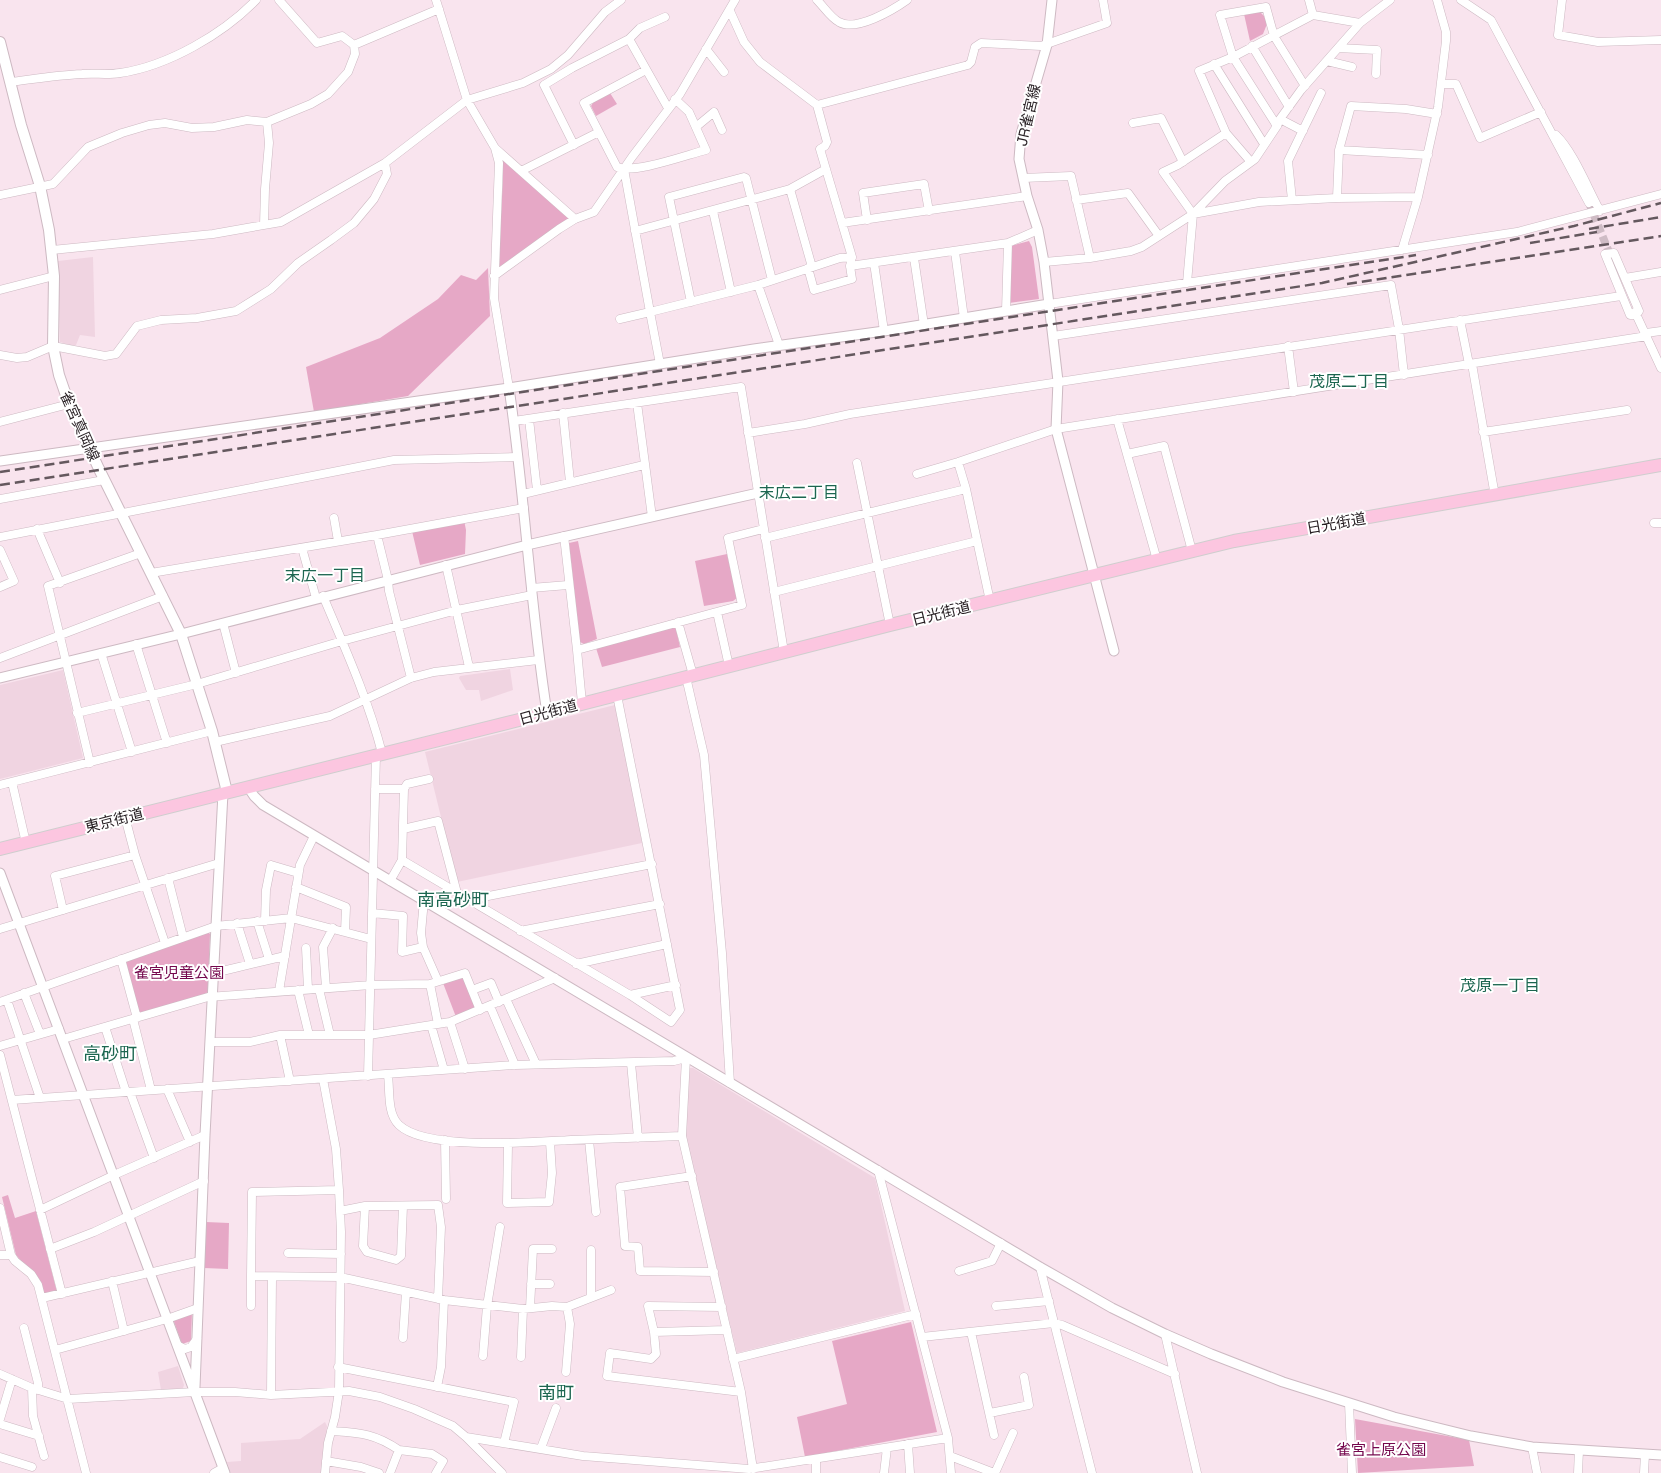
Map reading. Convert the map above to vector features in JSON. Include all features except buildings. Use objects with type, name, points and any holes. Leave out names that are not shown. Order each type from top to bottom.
[{"type":"highway","name":"日光街道","points":[[225,792],[1192,551],[1273,533],[1495,496],[1661,465]]},
{"type":"highway","name":"東京街道","points":[[0,850],[225,792]]},
{"type":"main road","name":"雀宮真岡線","points":[[0,42],[40,186],[52,250],[54,276],[53,346],[59,376],[89,449],[181,634],[213,736],[225,792]]},
{"type":"street","points":[[10,82],[83,74],[120,73],[146,66],[180,53],[211,36],[240,17],[256,0]]},
{"type":"street","points":[[278,0],[317,44],[342,36],[354,45]]},
{"type":"street","points":[[436,0],[467,100],[495,148],[499,163],[494,298],[514,421],[538,660],[547,713]]},
{"type":"street","points":[[52,250],[213,234],[281,222],[385,163],[467,100],[523,84],[551,69],[576,46],[604,12],[621,0]]},
{"type":"street","points":[[494,276],[559,229],[594,212],[675,100],[735,0]]},
{"type":"street","points":[[817,0],[840,22],[854,25],[892,11],[907,0]]},
{"type":"street","name":"JR雀宮線","points":[[1052,0],[1047,45],[1022,134],[1019,159],[1027,196],[1038,230],[1044,262],[1058,381],[1056,429],[1114,651]]},
{"type":"street","points":[[818,105],[968,65],[971,62],[975,47],[981,43],[1047,45],[1107,23],[1103,0]]},
{"type":"street","points":[[1310,0],[1313,15]]},
{"type":"street","points":[[1044,262],[1090,258],[1131,251],[1142,247],[1193,214],[1225,182],[1255,160],[1278,122],[1305,86],[1360,23],[1390,0]]},
{"type":"street","points":[[1402,250],[1418,197],[1437,114],[1446,32],[1437,0]]},
{"type":"street","points":[[1461,0],[1491,20],[1589,203]]},
{"type":"street","points":[[1562,0],[1558,35],[1598,42],[1661,40]]},
{"type":"street","points":[[1302,131],[1278,122],[1233,56],[1220,14],[1266,7],[1274,36],[1305,86]]},
{"type":"street","points":[[354,45],[439,9]]},
{"type":"street","points":[[730,11],[744,42],[760,62],[818,105],[827,142],[820,149],[842,223],[851,261],[852,278],[814,290],[790,189]]},
{"type":"street","points":[[1251,162],[1226,133],[1198,71],[1233,56],[1313,15],[1360,23]]},
{"type":"street","points":[[574,144],[544,86],[572,68],[629,39],[640,28],[665,17]]},
{"type":"street","points":[[629,39],[668,108]]},
{"type":"street","points":[[0,195],[53,184],[88,147],[122,133],[149,125],[165,123],[192,128],[214,127],[247,120],[267,122],[311,104],[328,94],[348,72],[354,54],[354,45]]},
{"type":"street","points":[[1252,46],[1289,107]]},
{"type":"street","points":[[1338,48],[1377,50],[1376,74]]},
{"type":"street","points":[[706,49],[724,72]]},
{"type":"street","points":[[1327,61],[1352,67]]},
{"type":"street","points":[[1214,64],[1264,144]]},
{"type":"street","points":[[646,70],[584,103],[617,167],[624,169],[639,168],[706,150],[689,112],[675,100]]},
{"type":"street","points":[[1441,84],[1456,84],[1480,138],[1541,112]]},
{"type":"street","points":[[1292,200],[1288,161],[1321,93]]},
{"type":"street","points":[[1337,198],[1339,150],[1351,106],[1406,109],[1437,114]]},
{"type":"street","points":[[696,128],[714,112],[722,130]]},
{"type":"street","points":[[1133,123],[1160,118],[1182,162]]},
{"type":"street","points":[[264,225],[269,143],[267,122]]},
{"type":"street","points":[[1549,128],[1561,140],[1600,211]]},
{"type":"street","points":[[1549,128],[1553,146],[1570,173],[1588,214]]},
{"type":"street","points":[[521,171],[599,132]]},
{"type":"street","points":[[1187,283],[1193,214],[1163,172],[1226,133]]},
{"type":"street","points":[[495,148],[575,220]]},
{"type":"street","points":[[1339,150],[1428,155]]},
{"type":"street","points":[[0,355],[17,358],[27,357],[53,346],[105,356],[116,354],[138,326],[161,320],[197,318],[236,312],[272,289],[298,263],[354,223],[374,200],[387,174],[385,163]]},
{"type":"street","points":[[624,169],[660,364]]},
{"type":"street","points":[[635,231],[790,189],[826,169]]},
{"type":"street","points":[[1023,178],[1070,176],[1090,258]]},
{"type":"street","points":[[691,302],[669,197],[678,194],[746,178],[772,280]]},
{"type":"street","points":[[867,220],[863,193],[924,184],[930,210]]},
{"type":"street","points":[[1076,200],[1128,193],[1159,236]]},
{"type":"street","points":[[0,461],[509,388],[1517,232],[1661,194]]},
{"type":"street","points":[[842,223],[1027,196]]},
{"type":"street","points":[[1193,214],[1259,202],[1337,198],[1418,197]]},
{"type":"street","points":[[713,211],[731,292]]},
{"type":"street","points":[[620,319],[758,285],[840,258],[874,263],[914,258],[1008,243],[1038,230]]},
{"type":"street","points":[[1006,311],[1008,243]]},
{"type":"street","points":[[956,252],[964,318]]},
{"type":"street","points":[[1614,252],[1639,311],[1636,315],[1630,315],[1605,254],[1614,252]]},
{"type":"street","points":[[914,258],[924,325]]},
{"type":"street","points":[[1613,262],[1661,368]]},
{"type":"street","points":[[874,263],[884,331]]},
{"type":"street","points":[[1625,278],[1661,272]]},
{"type":"street","points":[[0,290],[54,276]]},
{"type":"street","points":[[758,285],[779,345]]},
{"type":"street","points":[[1053,336],[1391,285],[1399,329],[1404,374]]},
{"type":"street","points":[[748,433],[805,424],[850,414],[1058,381],[1621,296]]},
{"type":"street","points":[[1460,320],[1484,432],[1495,496]]},
{"type":"street","points":[[916,474],[1056,429],[1470,364],[1661,331]]},
{"type":"street","points":[[1288,346],[1294,392]]},
{"type":"street","points":[[514,421],[741,387],[784,652]]},
{"type":"street","points":[[637,403],[652,517]]},
{"type":"street","points":[[0,422],[69,404]]},
{"type":"street","points":[[1484,432],[1627,410]]},
{"type":"street","points":[[563,413],[570,482]]},
{"type":"street","points":[[530,418],[538,490]]},
{"type":"street","points":[[1117,419],[1157,560]]},
{"type":"street","points":[[1127,454],[1164,446],[1192,551]]},
{"type":"street","points":[[0,537],[394,460],[518,457]]},
{"type":"street","points":[[958,462],[966,489],[990,601]]},
{"type":"street","points":[[857,463],[890,625]]},
{"type":"street","points":[[522,494],[644,465]]},
{"type":"street","points":[[0,499],[104,480]]},
{"type":"street","points":[[577,650],[742,605],[728,538],[764,533],[867,512],[966,489]]},
{"type":"street","points":[[0,678],[181,634],[527,545],[758,493]]},
{"type":"street","points":[[151,573],[338,542],[524,508]]},
{"type":"street","points":[[334,518],[338,542]]},
{"type":"street","points":[[37,529],[60,583]]},
{"type":"street","points":[[377,535],[411,678]]},
{"type":"street","points":[[564,536],[582,704]]},
{"type":"street","points":[[774,592],[977,541]]},
{"type":"street","points":[[302,548],[319,597],[342,641],[374,721],[379,754],[375,789],[368,1076]]},
{"type":"street","points":[[0,550],[14,581],[0,587]]},
{"type":"street","points":[[90,762],[48,586],[141,553]]},
{"type":"street","points":[[446,565],[468,667]]},
{"type":"street","points":[[78,713],[197,684],[342,641],[457,610],[568,585]]},
{"type":"street","points":[[0,658],[163,596]]},
{"type":"street","points":[[717,612],[729,666]]},
{"type":"street","points":[[678,622],[704,755],[722,952],[730,1084]]},
{"type":"street","points":[[223,623],[236,673]]},
{"type":"street","points":[[136,644],[167,743]]},
{"type":"street","points":[[101,653],[132,752]]},
{"type":"street","points":[[0,785],[167,743],[330,716],[411,678],[434,672],[538,660]]},
{"type":"street","points":[[402,860],[630,995],[671,1022],[680,1010],[676,985],[617,695]]},
{"type":"street","points":[[390,881],[402,860],[404,789],[407,784],[429,779]]},
{"type":"street","points":[[12,782],[26,843]]},
{"type":"street","points":[[248,787],[263,805],[613,1012],[686,1058],[1040,1267],[1112,1308],[1165,1334],[1284,1382],[1394,1417],[1532,1447],[1661,1455]]},
{"type":"street","points":[[375,789],[404,789]]},
{"type":"street","points":[[195,1392],[205,1135],[209,1087],[219,863],[225,792]]},
{"type":"street","points":[[125,817],[135,855],[165,943]]},
{"type":"street","points":[[403,830],[438,821],[457,893]]},
{"type":"street","points":[[279,991],[298,873],[314,836]]},
{"type":"street","points":[[63,910],[55,876],[135,855]]},
{"type":"street","points":[[0,929],[219,863]]},
{"type":"street","points":[[468,900],[652,864]]},
{"type":"street","points":[[269,959],[261,921],[271,865],[298,873]]},
{"type":"street","points":[[0,873],[224,1470],[214,1473]]},
{"type":"street","points":[[168,878],[183,936]]},
{"type":"street","points":[[296,886],[346,908],[345,932]]},
{"type":"street","points":[[424,900],[421,933],[423,947],[434,983],[435,1025],[444,1070]]},
{"type":"street","points":[[520,931],[660,904]]},
{"type":"street","points":[[372,913],[403,916],[402,952],[423,947]]},
{"type":"street","points":[[40,1098],[21,1040],[3,1001],[183,936],[216,926],[291,918],[371,939]]},
{"type":"street","points":[[237,923],[250,964]]},
{"type":"street","points":[[330,1035],[323,988],[323,947],[333,928]]},
{"type":"street","points":[[576,964],[668,944]]},
{"type":"street","points":[[306,948],[308,989]]},
{"type":"street","points":[[214,973],[285,956]]},
{"type":"street","points":[[121,959],[151,1090]]},
{"type":"street","points":[[62,1039],[213,997],[323,988],[434,983],[465,973],[480,1010]]},
{"type":"street","points":[[211,1042],[250,1042],[280,1035],[369,1035],[435,1025],[450,1022],[555,978]]},
{"type":"street","points":[[472,990],[491,983],[503,1000],[536,1064]]},
{"type":"street","points":[[630,995],[676,985]]},
{"type":"street","points":[[298,990],[309,1035]]},
{"type":"street","points":[[24,993],[40,1034]]},
{"type":"street","points":[[490,1006],[515,1065]]},
{"type":"street","points":[[450,1022],[465,1068]]},
{"type":"street","points":[[105,1027],[154,1158]]},
{"type":"street","points":[[0,1046],[59,1029]]},
{"type":"street","points":[[280,1035],[290,1081]]},
{"type":"street","points":[[0,1055],[62,1294]]},
{"type":"street","points":[[12,1100],[388,1075],[465,1068],[536,1064],[631,1063],[674,1061],[686,1058]]},
{"type":"street","points":[[686,1058],[682,1136],[741,1392],[751,1470]]},
{"type":"street","points":[[631,1063],[638,1138]]},
{"type":"street","points":[[388,1075],[392,1116],[400,1126],[411,1133],[445,1140],[508,1144],[682,1136]]},
{"type":"street","points":[[323,1079],[336,1149],[340,1211],[338,1391],[328,1443],[325,1473]]},
{"type":"street","points":[[167,1089],[190,1142]]},
{"type":"street","points":[[40,1210],[205,1135]]},
{"type":"street","points":[[445,1140],[446,1200]]},
{"type":"street","points":[[589,1140],[596,1212]]},
{"type":"street","points":[[508,1144],[507,1202],[549,1202],[552,1173],[550,1142]]},
{"type":"street","points":[[878,1170],[948,1438],[951,1473]]},
{"type":"street","points":[[692,1176],[620,1187],[625,1246],[638,1246],[640,1271],[714,1272]]},
{"type":"street","points":[[50,1249],[94,1232],[204,1181]]},
{"type":"street","points":[[251,1306],[252,1192],[339,1190]]},
{"type":"street","points":[[340,1211],[365,1206],[438,1205],[441,1227],[441,1367],[437,1387]]},
{"type":"street","points":[[365,1206],[363,1246],[367,1252],[396,1260],[401,1256],[403,1206]]},
{"type":"street","points":[[0,1210],[11,1255],[15,1261],[31,1274],[42,1298],[86,1473]]},
{"type":"street","points":[[483,1356],[487,1306],[500,1227]]},
{"type":"street","points":[[959,1271],[992,1261],[1001,1243]]},
{"type":"street","points":[[521,1357],[526,1308],[531,1284],[533,1249],[552,1249]]},
{"type":"street","points":[[591,1250],[591,1297]]},
{"type":"street","points":[[288,1253],[340,1254]]},
{"type":"street","points":[[0,1256],[11,1255]]},
{"type":"street","points":[[42,1298],[200,1261]]},
{"type":"street","points":[[1040,1267],[1092,1473]]},
{"type":"street","points":[[251,1276],[340,1277],[441,1300],[487,1306],[526,1308],[567,1307],[611,1290]]},
{"type":"street","points":[[271,1395],[272,1277]]},
{"type":"street","points":[[112,1281],[124,1330]]},
{"type":"street","points":[[531,1284],[550,1284]]},
{"type":"street","points":[[403,1338],[406,1292]]},
{"type":"street","points":[[996,1306],[1049,1301]]},
{"type":"street","points":[[722,1307],[648,1306],[654,1332],[656,1354],[651,1359],[610,1353],[607,1376],[741,1392]]},
{"type":"street","points":[[566,1372],[570,1324],[567,1307]]},
{"type":"street","points":[[55,1350],[167,1319],[198,1308]]},
{"type":"street","points":[[733,1359],[916,1314]]},
{"type":"street","points":[[922,1337],[1054,1323],[1174,1374]]},
{"type":"street","points":[[24,1328],[38,1383],[35,1389],[33,1416],[44,1456]]},
{"type":"street","points":[[654,1332],[727,1330]]},
{"type":"street","points":[[971,1332],[994,1435]]},
{"type":"street","points":[[1165,1334],[1197,1473]]},
{"type":"street","points":[[177,1345],[185,1349],[191,1347],[197,1339]]},
{"type":"street","points":[[338,1367],[514,1402],[504,1443]]},
{"type":"street","points":[[0,1374],[35,1389],[68,1399],[195,1392],[235,1392],[271,1395],[350,1391],[380,1397],[453,1426],[502,1473]]},
{"type":"street","points":[[990,1412],[1029,1405],[1024,1377]]},
{"type":"street","points":[[0,1419],[12,1379]]},
{"type":"street","points":[[1349,1403],[1352,1473]]},
{"type":"street","points":[[541,1448],[556,1408]]},
{"type":"street","points":[[0,1424],[39,1436]]},
{"type":"street","points":[[331,1432],[365,1433],[385,1441],[399,1450],[432,1454],[443,1462],[436,1473]]},
{"type":"street","points":[[950,1456],[995,1473],[1013,1433]]},
{"type":"street","points":[[466,1437],[592,1457],[692,1469],[751,1470],[948,1438]]},
{"type":"street","points":[[908,1444],[910,1473]]},
{"type":"street","points":[[1532,1447],[1537,1473]]},
{"type":"street","points":[[884,1473],[887,1448]]},
{"type":"street","points":[[390,1473],[399,1450]]},
{"type":"street","points":[[1578,1473],[1579,1450]]},
{"type":"street","points":[[1644,1473],[1645,1454]]},
{"type":"street","points":[[0,1457],[32,1467]]},
{"type":"street","points":[[816,1459],[816,1473]]},
{"type":"street","points":[[326,1461],[361,1467],[379,1473]]},
{"type":"shaded area","points":[[93,257],[95,337],[80,335],[76,345],[60,342],[58,261]]},
{"type":"shaded area","points":[[510,669],[513,690],[481,701],[479,690],[466,690],[459,678],[460,676]]},
{"type":"shaded area","points":[[63,670],[83,758],[0,779],[0,685]]},
{"type":"shaded area","points":[[617,706],[642,843],[457,882],[425,752]]},
{"type":"shaded area","points":[[689,1068],[693,1068],[875,1178],[905,1311],[737,1353],[685,1137]]},
{"type":"shaded area","points":[[178,1366],[184,1385],[183,1388],[161,1390],[158,1372]]},
{"type":"shaded area","points":[[325,1422],[327,1426],[323,1473],[231,1473],[227,1462],[241,1461],[241,1443],[300,1439]]},
{"type":"green space","points":[[1260,12],[1267,24],[1263,34],[1250,41],[1244,14]]},
{"type":"green space","points":[[610,93],[617,104],[596,116],[591,106],[594,101]]},
{"type":"green space","points":[[501,158],[571,217],[498,269],[503,178]]},
{"type":"green space","points":[[1029,241],[1032,247],[1039,299],[1009,303],[1010,246]]},
{"type":"green space","points":[[488,268],[490,316],[408,396],[314,412],[306,367],[380,338],[438,299],[461,275],[476,280]]},
{"type":"green space","points":[[464,520],[466,530],[465,554],[420,565],[412,531]]},
{"type":"green space","points":[[578,541],[597,639],[584,644],[580,642],[569,543]]},
{"type":"green space","points":[[727,554],[737,598],[733,601],[704,606],[695,561]]},
{"type":"green space","points":[[675,624],[680,647],[602,667],[596,648]]},
{"type":"green space","name":"雀宮児童公園","points":[[208,932],[210,934],[208,992],[139,1014],[125,961]]},
{"type":"green space","points":[[464,977],[477,1008],[456,1017],[443,983]]},
{"type":"green space","points":[[8,1195],[15,1218],[36,1211],[57,1292],[44,1296],[35,1277],[16,1255],[2,1197]]},
{"type":"green space","points":[[206,1222],[229,1223],[228,1269],[204,1268]]},
{"type":"green space","points":[[192,1312],[191,1341],[182,1344],[173,1319]]},
{"type":"green space","points":[[911,1322],[937,1432],[805,1457],[797,1417],[847,1404],[832,1341]]},
{"type":"green space","name":"雀宮上原公園","points":[[1355,1419],[1469,1440],[1474,1466],[1358,1473]]},
{"type":"tunnel","points":[[1589,203],[1613,262]]},
{"type":"railway","points":[[0,485],[1322,283],[1574,226],[1661,203]]},
{"type":"railway","points":[[1589,229],[1661,217]]},
{"type":"railway","points":[[1530,243],[1597,232]]},
{"type":"railway","points":[[1347,284],[1661,236]]},
{"type":"railway","points":[[0,472],[1416,255]]},
{"type":"district","name":"茂原二丁目","points":[[1349,381]]},
{"type":"district","name":"末広二丁目","points":[[799,492]]},
{"type":"district","name":"末広一丁目","points":[[325,575]]},
{"type":"district","name":"南高砂町","points":[[453,899]]},
{"type":"district","name":"茂原一丁目","points":[[1500,985]]},
{"type":"district","name":"高砂町","points":[[110,1053]]},
{"type":"district","name":"南町","points":[[556,1392]]}]
